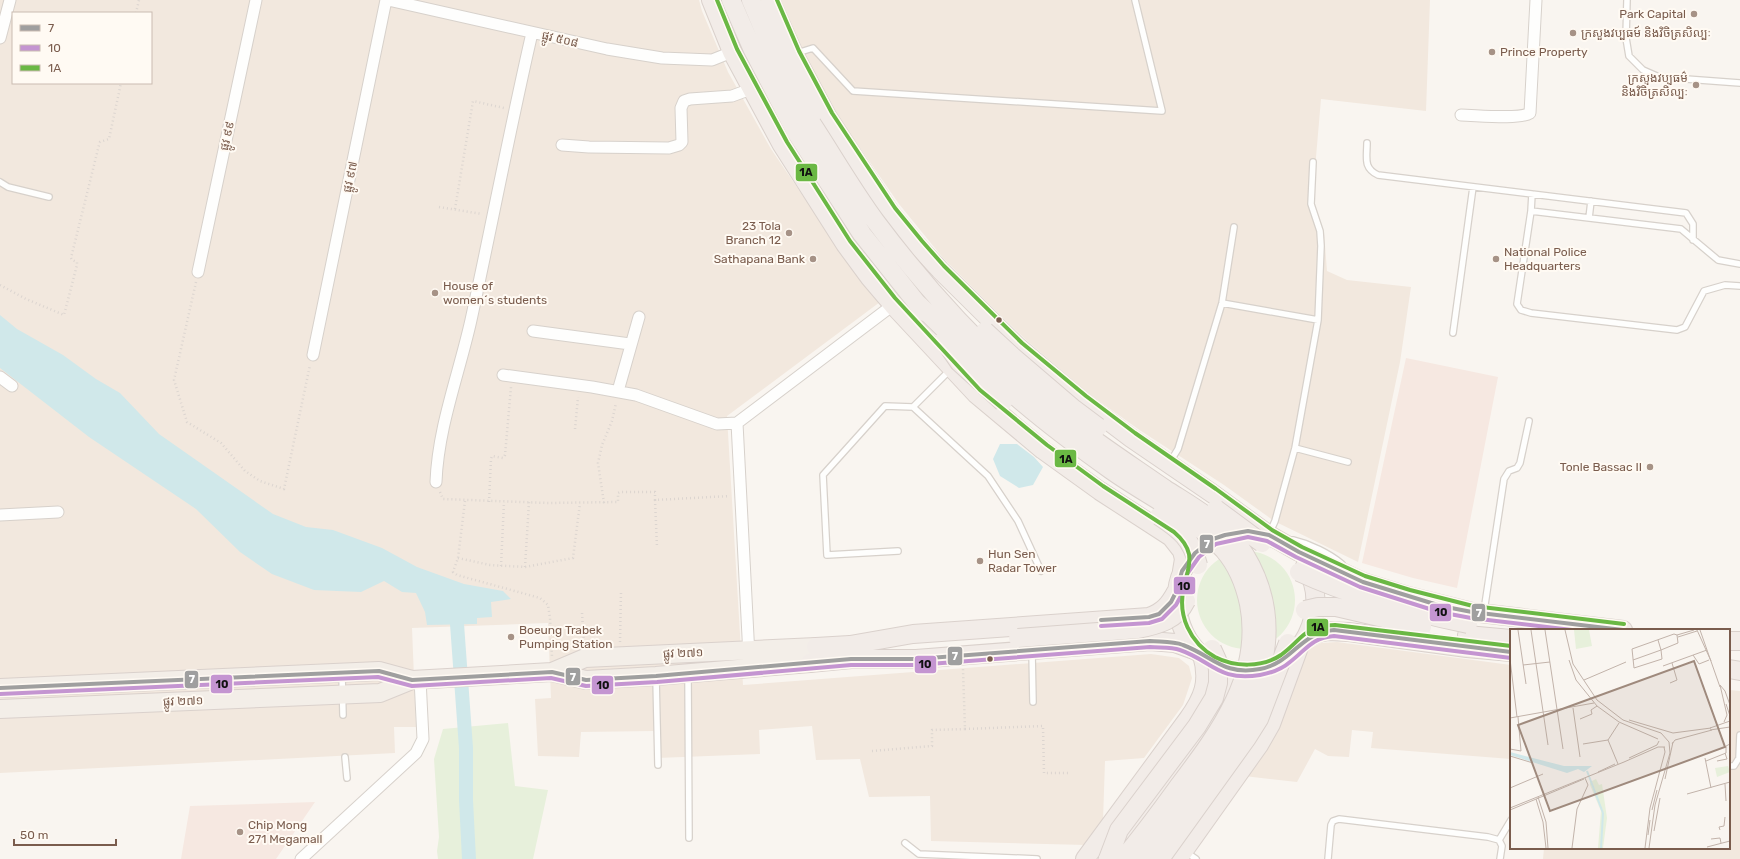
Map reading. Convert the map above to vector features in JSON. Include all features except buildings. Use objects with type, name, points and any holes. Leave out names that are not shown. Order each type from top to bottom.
[{"type":"highway","points":[[711,0],[732,52],[750,89],[782,145],[845,244],[892,303],[976,394],[1043,450],[1100,491],[1171,537],[1182,551],[1184,559],[1190,568]]},
{"type":"highway","points":[[731,0],[752,48],[796,132],[862,234],[918,303],[959,362],[984,386],[1050,441],[1105,481],[1177,528],[1192,546],[1188,584],[1181,596],[1159,614],[1149,617],[913,634],[862,643],[813,655]]},
{"type":"highway","points":[[751,0],[768,40],[812,124],[876,221],[933,291],[1003,366],[1066,419],[1118,458],[1200,512],[1226,532],[1245,554],[1255,574],[1266,612],[1266,656],[1247,711],[1236,731],[1142,859]]},
{"type":"highway","points":[[770,0],[794,54],[827,116],[890,212],[935,264],[1018,347],[1082,401],[1213,494],[1286,557],[1299,572],[1305,590],[1305,610],[1300,627],[1298,642],[1271,724],[1252,758],[1186,856]]},
{"type":"highway","points":[[892,303],[935,264]]},
{"type":"highway","points":[[933,291],[989,334],[1074,410],[1265,539],[1289,547],[1363,582],[1441,606],[1484,614],[1614,629]]},
{"type":"highway","points":[[918,303],[993,377],[1057,431],[1112,471],[1192,524],[1215,542],[1232,561],[1242,580],[1248,603],[1252,631],[1250,654],[1245,673],[1233,705],[1215,737],[1123,859]]},
{"type":"highway","points":[[952,368],[996,326]]},
{"type":"highway","points":[[1190,568],[1211,552],[1228,544],[1265,539]]},
{"type":"highway","points":[[1160,859],[1248,738],[1298,642],[1314,615],[1315,593],[1306,567],[1289,547]]},
{"type":"highway","points":[[1299,572],[1329,586],[1403,610],[1468,629],[1510,639]]},
{"type":"highway","points":[[862,643],[915,646],[1138,629],[1153,626],[1176,615],[1182,610],[1181,596]]},
{"type":"highway","points":[[1085,859],[1196,708],[1202,697],[1205,682],[1203,652],[1200,639],[1192,626],[1181,596]]},
{"type":"highway","points":[[1305,610],[1318,606],[1336,607],[1428,628],[1510,630]]},
{"type":"highway","points":[[1203,652],[1230,658],[1251,660],[1275,653],[1318,633],[1328,631],[1349,632],[1467,648],[1510,652]]},
{"type":"highway","points":[[813,655],[851,659],[916,659],[1150,641],[1186,645],[1217,660],[1218,683],[1214,698],[1197,726],[1119,830],[1107,859]]},
{"type":"highway","points":[[1203,652],[1225,668],[1251,670],[1269,667],[1282,661],[1298,642]]},
{"type":"highway","points":[[1107,859],[1128,836],[1214,719],[1230,685],[1225,668]]},
{"type":"highway","points":[[1730,669],[1740,671]]},
{"type":"main road","name":"ផ្លូវ ២៧១","points":[[552,672],[585,658],[619,656],[749,659],[813,655]]},
{"type":"main road","name":"ផ្លូវ ២៧១","points":[[0,688],[379,671],[420,679],[552,672],[586,680],[688,673],[749,659]]},
{"type":"main road","name":"ផ្លូវ ២៧១","points":[[0,709],[380,693],[420,679]]},
{"type":"street","points":[[0,38],[10,0]]},
{"type":"street","name":"ផ្លូវ ៩៩","points":[[198,272],[256,0]]},
{"type":"street","name":"ផ្លូវ ៥០៨","points":[[387,0],[607,49],[662,58],[712,60],[732,52]]},
{"type":"street","name":"ផ្លូវ ៩៧","points":[[313,355],[387,0]]},
{"type":"street","points":[[1461,115],[1512,117],[1526,116],[1530,113],[1536,0]]},
{"type":"street","points":[[436,482],[437,466],[446,414],[466,339],[494,215],[514,110],[532,33]]},
{"type":"street","points":[[562,145],[588,147],[669,148],[679,145],[682,142],[681,108],[684,101],[690,98],[732,96],[750,89]]},
{"type":"street","points":[[508,376],[580,385],[636,395],[717,424],[737,423],[892,303]]},
{"type":"street","points":[[618,392],[630,344],[639,317]]},
{"type":"street","points":[[533,331],[630,344]]},
{"type":"street","points":[[0,377],[12,386]]},
{"type":"street","points":[[737,423],[742,496],[749,659]]},
{"type":"street","points":[[0,516],[58,512]]},
{"type":"street","points":[[301,859],[416,753],[423,739],[420,679]]},
{"type":"lane","points":[[794,54],[813,48],[853,91],[1162,111],[1135,0]]},
{"type":"lane","points":[[1627,0],[1626,38],[1629,56],[1643,70],[1659,77],[1740,83]]},
{"type":"lane","points":[[1367,143],[1367,167],[1371,172],[1378,175],[1686,213],[1693,224],[1693,240]]},
{"type":"lane","points":[[1313,162],[1311,204],[1320,231],[1321,246],[1318,320],[1295,448],[1275,521],[1265,539],[1301,542],[1336,558],[1363,582]]},
{"type":"lane","points":[[0,182],[8,187],[49,198]]},
{"type":"lane","points":[[1453,334],[1473,186]]},
{"type":"lane","points":[[1532,194],[1531,211],[1517,304],[1522,310],[1531,313],[1677,330],[1685,327],[1704,291],[1725,285],[1740,286]]},
{"type":"lane","points":[[1589,218],[1591,201]]},
{"type":"lane","points":[[1531,211],[1681,230],[1718,260],[1740,264]]},
{"type":"lane","points":[[1169,464],[1178,449],[1222,303],[1234,227]]},
{"type":"lane","points":[[1222,303],[1318,320]]},
{"type":"lane","points":[[912,407],[952,368]]},
{"type":"lane","points":[[898,551],[828,554],[823,475],[886,406],[912,407],[988,476],[1018,522],[1041,571]]},
{"type":"lane","points":[[1484,614],[1504,479],[1509,471],[1517,468],[1520,463],[1529,421]]},
{"type":"lane","points":[[1295,448],[1348,462]]},
{"type":"lane","points":[[1032,650],[1033,702]]},
{"type":"lane","points":[[342,673],[343,715]]},
{"type":"lane","points":[[688,673],[688,838]]},
{"type":"lane","points":[[656,676],[658,765]]},
{"type":"lane","points":[[1730,766],[1734,766],[1739,758],[1740,735]]},
{"type":"lane","points":[[345,757],[347,778]]},
{"type":"lane","points":[[1328,859],[1331,825],[1333,821],[1339,819],[1488,837],[1499,840],[1502,846],[1500,859]]},
{"type":"lane","points":[[1499,840],[1510,822]]},
{"type":"lane","points":[[906,843],[919,854],[1037,859]]},
{"type":"path","points":[[136,12],[138,0]]},
{"type":"path","points":[[0,285],[26,299],[64,315],[77,265],[77,262],[71,258],[99,145],[100,142],[109,139],[121,84]]},
{"type":"path","points":[[455,209],[473,101],[514,110]]},
{"type":"path","points":[[439,207],[494,215]]},
{"type":"path","points":[[198,272],[174,380],[187,422],[221,444],[246,471],[260,481],[284,489],[313,355]]},
{"type":"path","points":[[489,502],[492,456],[502,458],[505,455],[508,376]]},
{"type":"path","points":[[575,429],[580,385]]},
{"type":"path","points":[[604,503],[598,463],[602,445],[612,421],[618,392]]},
{"type":"path","points":[[436,482],[443,500],[604,503],[618,502],[618,493],[620,492],[655,492],[657,547]]},
{"type":"path","points":[[655,500],[742,496]]},
{"type":"path","points":[[465,501],[458,558],[453,572],[457,575],[540,598],[548,605],[550,618],[552,672]]},
{"type":"path","points":[[501,566],[504,502]]},
{"type":"path","points":[[525,567],[529,502]]},
{"type":"path","points":[[458,558],[501,566],[525,567],[573,558],[580,503]]},
{"type":"path","points":[[619,656],[621,592]]},
{"type":"path","points":[[582,613],[585,658]]},
{"type":"path","points":[[963,655],[965,729]]},
{"type":"path","points":[[872,751],[932,746],[932,730],[1043,726],[1044,773],[1070,773]]},
{"type":"shaded area","points":[[0,0],[699,0],[702,11],[728,72],[771,149],[841,252],[880,302],[727,416],[743,685],[1151,654],[1179,658],[1189,666],[1192,678],[1183,705],[1144,758],[1105,761],[1103,821],[1086,845],[931,841],[930,796],[869,797],[860,759],[816,760],[812,726],[759,730],[760,754],[657,758],[654,731],[581,732],[579,757],[538,756],[535,699],[551,698],[548,623],[412,628],[416,727],[394,727],[395,753],[0,773]]},
{"type":"shaded area","points":[[778,0],[1430,0],[1426,111],[1321,99],[1313,203],[1324,232],[1327,271],[1347,280],[1411,287],[1400,362],[1358,562],[1274,521],[1224,485],[1138,429],[1088,393],[1025,339],[943,258],[899,204],[835,112],[802,53]]},
{"type":"shaded area","points":[[1406,358],[1498,377],[1457,588],[1413,578],[1362,563]]},
{"type":"shaded area","points":[[1337,642],[1510,665],[1510,759],[1371,748],[1373,732],[1352,730],[1349,757],[1328,756],[1315,749],[1297,782],[1244,776],[1294,672],[1309,649],[1321,643]]},
{"type":"shaded area","points":[[1730,690],[1740,691],[1740,859],[1543,859],[1544,849],[1730,849]]},
{"type":"shaded area","name":"Chip Mong 271 Megamall","points":[[315,802],[276,859],[181,859],[190,806]]},
{"type":"green space","points":[[1246,551],[1265,554],[1281,565],[1292,581],[1295,600],[1292,619],[1281,635],[1265,646],[1246,649],[1227,646],[1211,635],[1200,619],[1197,600],[1200,581],[1211,565],[1227,554]]},
{"type":"green space","points":[[508,723],[515,786],[548,790],[533,859],[438,859],[437,851],[439,837],[434,759],[443,729]]},
{"type":"water","points":[[0,315],[17,329],[63,355],[96,379],[120,393],[159,434],[273,514],[306,527],[333,530],[382,548],[417,567],[464,584],[503,591],[511,599],[491,602],[492,617],[477,618],[477,624],[427,625],[425,612],[416,593],[402,592],[384,581],[361,592],[314,590],[272,574],[240,552],[196,509],[89,437],[0,368]]},
{"type":"water","points":[[1000,444],[1017,444],[1034,457],[1043,467],[1033,485],[1019,488],[1000,476],[993,459]]},
{"type":"waterway","points":[[457,624],[466,748],[466,800],[469,859]]},
{"type":"transit line","name":"1A","points":[[717,0],[737,49],[787,142],[850,241],[895,298],[980,390],[1047,445],[1103,486],[1174,532],[1183,542],[1189,554],[1189,567],[1182,597],[1184,618],[1192,636],[1206,651],[1215,657],[1231,663],[1248,665],[1257,664],[1281,655],[1304,634],[1316,628],[1335,625],[1510,646]]},
{"type":"transit line","name":"1A","points":[[777,0],[799,51],[832,113],[895,208],[922,241],[944,266],[1022,343],[1086,396],[1135,433],[1272,530],[1302,547],[1365,576],[1410,590],[1473,606],[1624,624]]},
{"type":"transit line","name":"7","points":[[1101,620],[1149,617],[1159,614],[1171,602],[1176,592],[1182,571],[1195,553],[1213,539],[1225,535],[1248,531],[1269,535],[1299,552],[1363,582],[1441,606],[1472,612],[1615,629]]},
{"type":"transit line","name":"10","points":[[1101,626],[1149,623],[1162,619],[1176,605],[1182,594],[1187,574],[1199,557],[1216,544],[1248,537],[1267,541],[1296,557],[1360,587],[1439,612],[1471,618],[1564,629]]},
{"type":"transit line","name":"7","points":[[0,688],[379,671],[412,680],[552,672],[586,680],[656,676],[851,659],[916,659],[1150,641],[1179,644],[1193,649],[1219,664],[1237,670],[1247,670],[1271,666],[1281,661],[1312,637],[1322,632],[1334,630],[1510,652]]},
{"type":"transit line","name":"10","points":[[0,694],[378,677],[412,686],[551,678],[586,686],[657,682],[851,665],[916,665],[1150,647],[1177,649],[1225,673],[1235,676],[1246,676],[1260,675],[1280,669],[1314,642],[1326,637],[1334,636],[1510,658]]},
{"type":"place","name":"Park Capital","points":[[1694,14]]},
{"type":"place","name":"ក្រសួងវប្បធម៍ និងវិចិត្រសិល្បៈ","points":[[1573,33]]},
{"type":"place","name":"Prince Property","points":[[1492,52]]},
{"type":"place","name":"ក្រសួងវប្បធម៌ និងវិចិត្រសិល្បៈ","points":[[1696,85]]},
{"type":"place","name":"23 Tola Branch 12","points":[[789,233]]},
{"type":"place","name":"Sathapana Bank","points":[[813,259]]},
{"type":"place","name":"National Police Headquarters","points":[[1496,259]]},
{"type":"place","name":"House of women´s students","points":[[435,293]]},
{"type":"place","name":"Tonle Bassac II","points":[[1650,467]]},
{"type":"place","name":"Hun Sen Radar Tower","points":[[980,561]]},
{"type":"place","name":"Boeung Trabek Pumping Station","points":[[511,637]]},
{"type":"place","name":"Chip Mong 271 Megamall","points":[[240,832]]}]
